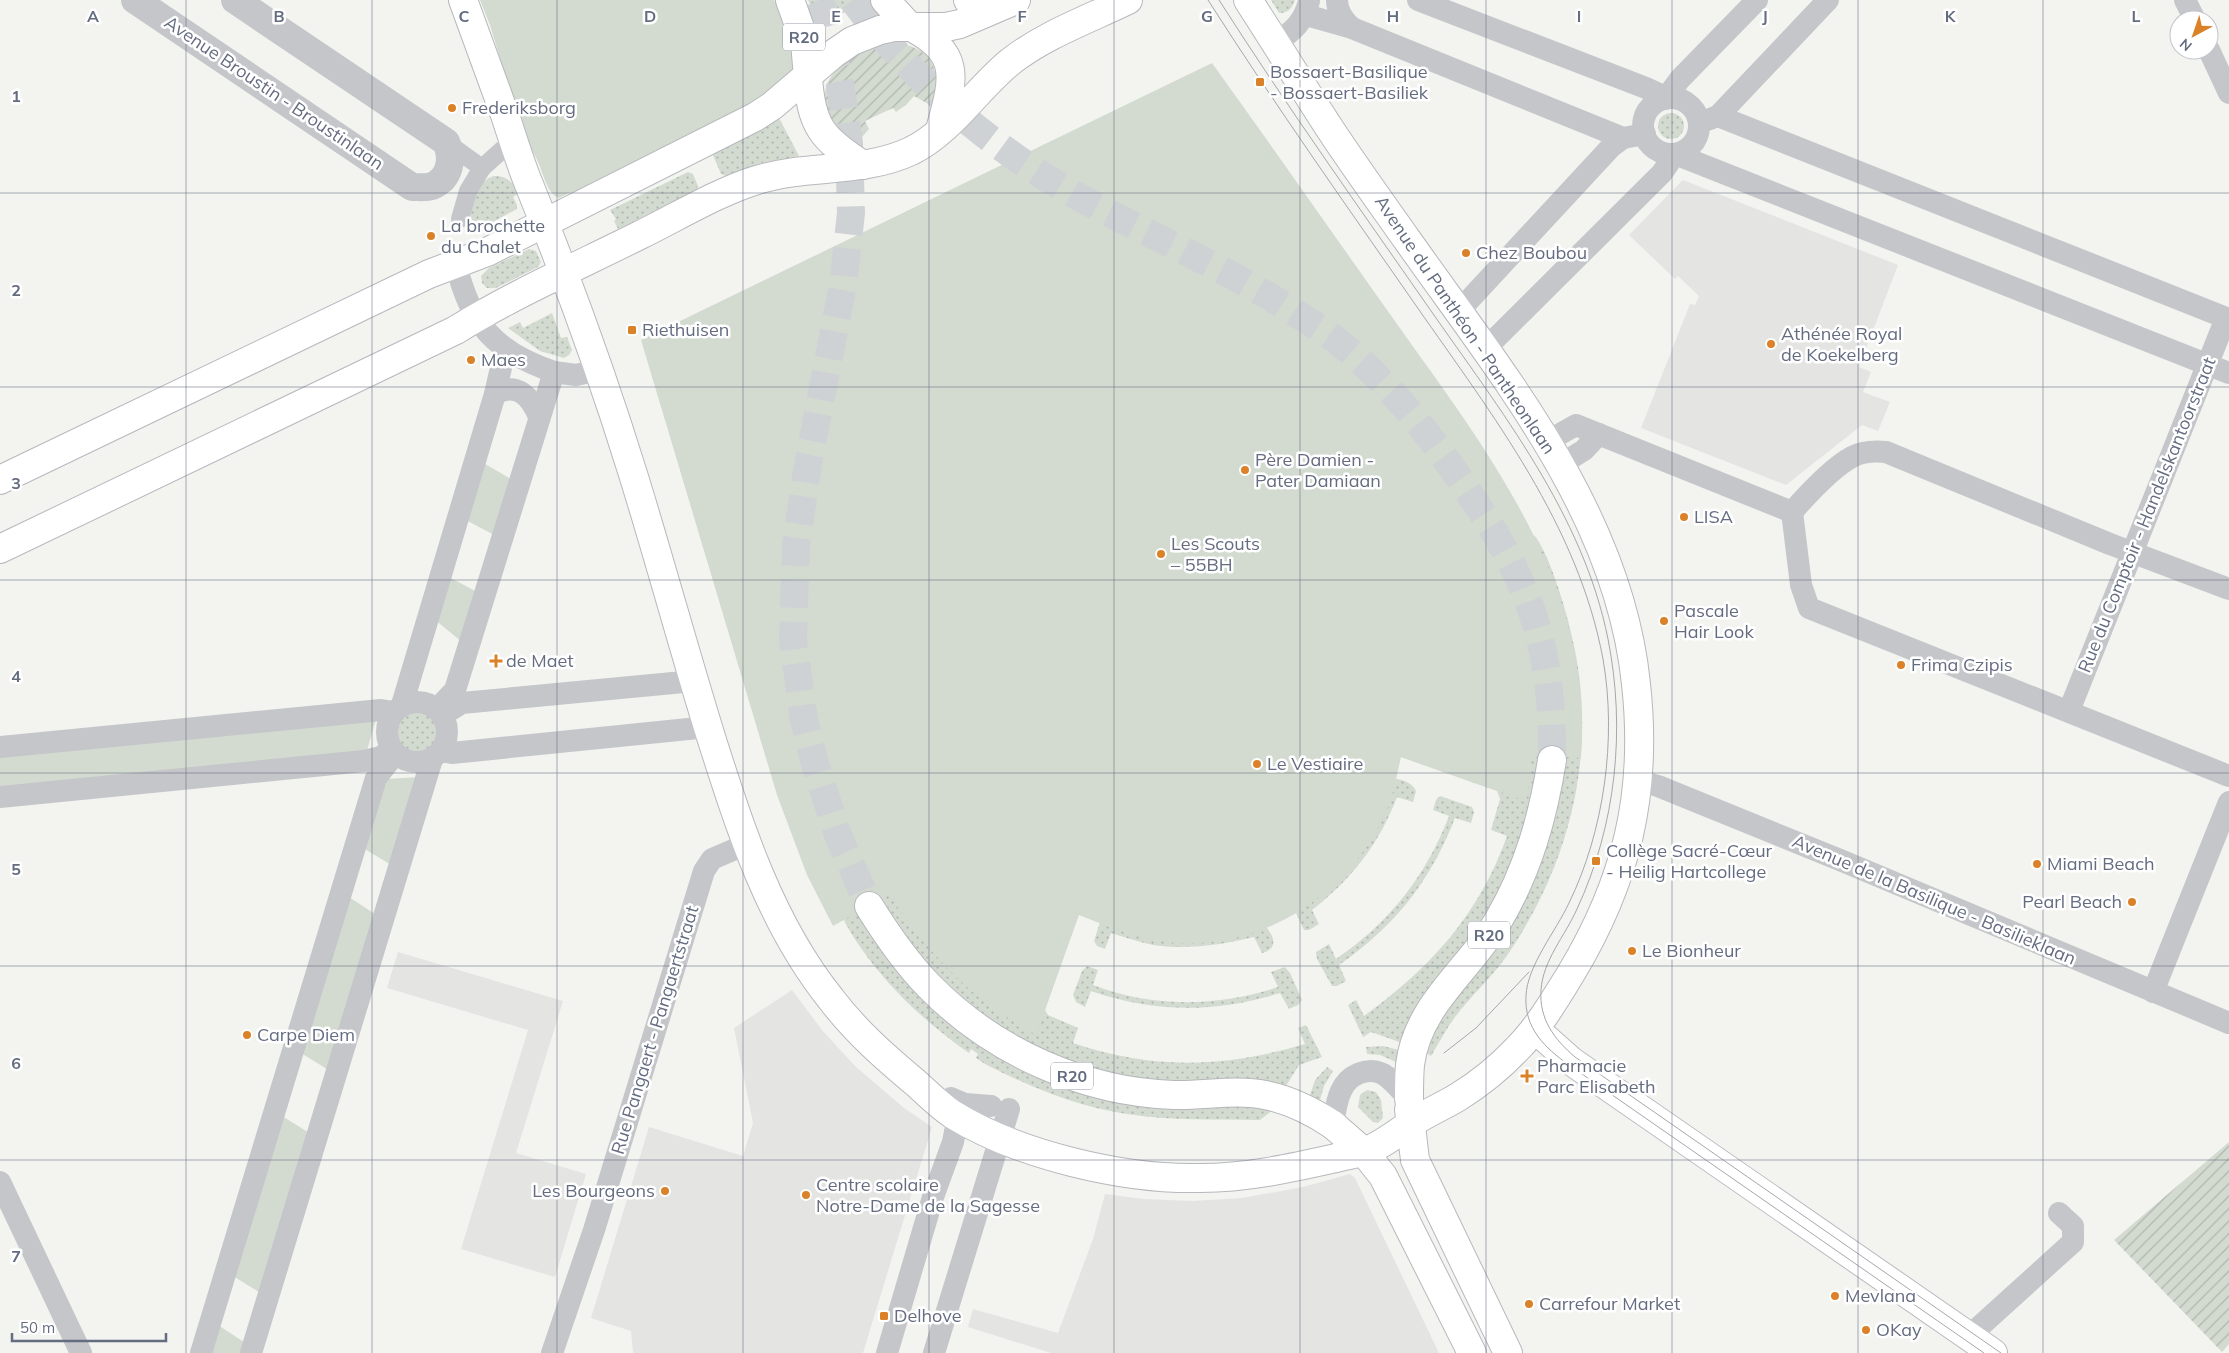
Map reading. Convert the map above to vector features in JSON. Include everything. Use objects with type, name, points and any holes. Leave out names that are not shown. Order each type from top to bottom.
[{"type":"main road","points":[[463,0],[528,184],[546,223],[599,370],[635,482],[708,727],[747,844],[789,936],[810,972],[833,1002],[867,1040],[938,1104],[961,1111],[1001,1140],[1052,1156],[1118,1170],[1160,1176],[1200,1178],[1276,1171],[1364,1152],[1385,1142],[1409,1112]]},
{"type":"main road","name":"R20","points":[[790,0],[805,42],[808,77]]},
{"type":"main road","points":[[885,0],[909,26],[929,37],[938,46],[949,65],[952,87],[940,130]]},
{"type":"main road","points":[[0,480],[428,274],[487,252],[755,118],[852,41],[880,30],[909,26],[946,27],[960,24],[1016,0]]},
{"type":"main road","points":[[0,548],[456,330],[476,317],[755,180],[795,172],[864,165],[887,160],[912,150],[940,130],[996,74],[1027,50],[1128,0]]},
{"type":"main road","name":"Avenue du Panthéon - Pantheonlaan","points":[[1248,0],[1333,133],[1485,349],[1560,465],[1583,507],[1609,569],[1622,606],[1631,645],[1639,723],[1637,780],[1627,849],[1608,903],[1579,960],[1535,1029],[1516,1050],[1467,1092],[1409,1112]]},
{"type":"main road","points":[[808,77],[811,106],[815,121],[831,142],[864,165]]},
{"type":"main road","name":"R20","points":[[1508,1353],[1415,1160],[1409,1112],[1410,1064],[1423,1023],[1435,1003],[1498,922],[1514,892],[1539,828],[1552,760]]},
{"type":"main road","name":"R20","points":[[869,906],[908,962],[955,1010],[1004,1044],[1042,1064],[1073,1076],[1139,1092],[1173,1095],[1264,1095],[1294,1104],[1334,1125],[1364,1152],[1383,1176],[1472,1353]]},
{"type":"main road","points":[[1535,1029],[1571,1061],[1993,1353]]},
{"type":"street","name":"Avenue Broustin - Broustinlaan","points":[[135,0],[412,187],[434,186],[446,175],[451,156],[446,142]]},
{"type":"street","points":[[235,0],[482,168]]},
{"type":"street","points":[[1337,0],[1340,15],[1352,28]]},
{"type":"street","points":[[1418,0],[1646,88],[1665,99]]},
{"type":"street","points":[[1665,99],[1680,79],[1757,0]]},
{"type":"street","points":[[1485,349],[1662,173],[1675,154],[1685,150],[1694,143],[1708,119],[1828,0]]},
{"type":"street","points":[[1276,43],[1295,30],[1308,7],[1352,28],[1623,138]]},
{"type":"street","points":[[2214,60],[2229,93]]},
{"type":"street","points":[[2228,319],[1708,119],[1696,113],[1685,102],[1671,98],[1665,99],[1652,106],[1644,119],[1645,134],[1649,143],[1656,150],[1675,154],[2229,373]]},
{"type":"street","points":[[1458,312],[1611,147],[1623,138],[1645,134]]},
{"type":"street","points":[[460,219],[468,192],[482,168],[502,150],[514,143]]},
{"type":"street","points":[[456,264],[463,291],[476,317],[489,335],[505,350],[554,372],[576,375],[599,370]]},
{"type":"street","name":"Rue du Comptoir - Handelskantoorstraat","points":[[2069,711],[2206,364],[2228,319]]},
{"type":"street","points":[[505,350],[495,394],[398,709],[387,724],[386,737],[393,751],[406,760],[419,762],[436,755],[452,753],[708,727]]},
{"type":"street","points":[[440,712],[455,690],[554,372]]},
{"type":"street","points":[[495,394],[505,388],[519,392],[534,406],[539,417]]},
{"type":"street","points":[[1546,442],[1576,425],[1792,512]]},
{"type":"street","points":[[1560,465],[1584,450],[1599,434]]},
{"type":"street","points":[[1792,512],[1817,486],[1852,457],[1869,451],[1886,452],[2132,552],[2229,589]]},
{"type":"street","points":[[1792,512],[1801,585],[1809,608],[2229,776]]},
{"type":"street","points":[[440,712],[462,703],[694,681]]},
{"type":"street","points":[[0,747],[398,709],[414,702],[426,703],[440,712],[447,727],[446,740],[436,755],[251,1353]]},
{"type":"street","points":[[0,797],[364,761],[381,757],[393,751]]},
{"type":"street","points":[[201,1353],[376,778],[393,751]]},
{"type":"street","name":"Avenue de la Basilique - Basilieklaan","points":[[1637,780],[1658,786],[1830,856],[2229,1023]]},
{"type":"street","points":[[2154,992],[2229,802]]},
{"type":"street","name":"Rue Pangaert - Pangaertstraat","points":[[552,1353],[594,1230],[704,871],[712,859],[747,844]]},
{"type":"street","points":[[1334,1125],[1340,1092],[1348,1080],[1358,1073],[1370,1072],[1384,1075],[1409,1112]]},
{"type":"street","points":[[887,1353],[932,1196],[953,1142],[961,1111],[1000,1108],[1001,1140],[934,1353]]},
{"type":"street","points":[[0,1182],[81,1353]]},
{"type":"street","points":[[1971,1338],[1978,1328],[2073,1242],[2073,1226],[2060,1213]]},
{"type":"shaded area","points":[[480,0],[774,0],[787,28],[794,60],[786,81],[765,98],[572,194],[571,192],[559,198],[553,195],[549,189],[536,158],[526,145],[490,25]]},
{"type":"shaded area","points":[[808,0],[866,0],[867,2],[819,24]]},
{"type":"shaded area","points":[[1271,0],[1295,0],[1290,10],[1279,13]]},
{"type":"shaded area","points":[[891,43],[904,44],[915,48],[931,61],[935,70],[936,81],[935,93],[930,105],[914,96],[896,112],[893,108],[865,121],[869,129],[860,139],[850,136],[837,128],[828,115],[825,100],[826,87],[840,66],[851,58],[864,51]]},
{"type":"shaded area","points":[[1212,63],[1460,413],[1494,465],[1525,519],[1551,575],[1570,633],[1580,694],[1581,758],[1530,755],[1526,801],[1401,757],[1394,788],[1383,819],[1365,848],[1344,875],[1319,898],[1290,916],[1260,931],[1227,940],[1193,943],[1158,941],[1127,933],[1079,915],[1036,1035],[1001,1014],[961,981],[935,955],[889,895],[833,926],[807,875],[777,795],[641,340]]},
{"type":"shaded area","points":[[1671,113],[1680,117],[1684,126],[1680,135],[1671,139],[1662,135],[1658,126],[1662,117]]},
{"type":"shaded area","points":[[778,116],[799,156],[761,163],[726,176],[721,174],[712,153]]},
{"type":"shaded area","points":[[688,172],[693,174],[698,186],[696,191],[618,229],[614,221],[616,219],[610,210]]},
{"type":"shaded area","points":[[494,176],[506,178],[519,193],[513,197],[517,209],[487,225],[481,220],[469,225],[473,203],[482,183]]},
{"type":"shaded area","name":"Athénée Royal de Koekelberg","points":[[1683,180],[1898,265],[1859,367],[1871,372],[1863,392],[1890,402],[1878,431],[1862,425],[1786,485],[1641,428],[1690,304],[1695,305],[1699,296],[1678,276],[1675,279],[1629,235]]},
{"type":"shaded area","points":[[529,249],[536,251],[541,262],[538,267],[496,288],[487,288],[482,283],[481,276],[489,268]]},
{"type":"shaded area","points":[[552,313],[561,338],[567,337],[572,350],[564,358],[540,351],[508,328],[520,322],[523,328]]},
{"type":"shaded area","points":[[482,462],[511,479],[494,535],[464,519]]},
{"type":"shaded area","points":[[1534,535],[1546,555],[1562,599],[1580,679],[1582,721],[1580,763],[1574,804],[1563,844],[1548,883],[1529,921],[1500,965],[1455,1017],[1431,1056],[1426,1053],[1441,1013],[1477,968],[1538,789],[1501,895],[1405,1044],[1371,1032],[1363,1037],[1348,1005],[1356,1000],[1364,1016],[1388,998],[1431,959],[1467,915],[1496,864],[1507,836],[1491,830],[1500,799],[1497,791],[1398,756]]},
{"type":"shaded area","points":[[447,576],[477,592],[462,642],[434,619]]},
{"type":"shaded area","points":[[421,712],[428,715],[434,721],[437,732],[436,740],[428,749],[421,752],[413,752],[406,749],[398,740],[397,728],[400,721],[409,713]]},
{"type":"shaded area","points":[[376,719],[366,754],[0,790],[0,756]]},
{"type":"shaded area","points":[[420,777],[393,866],[363,848],[385,779]]},
{"type":"shaded area","points":[[1391,778],[1399,779],[1412,785],[1416,791],[1413,802],[1397,797],[1382,830],[1363,860],[1340,886],[1312,910],[1319,924],[1309,930],[1304,930],[1295,911]]},
{"type":"shaded area","points":[[1440,796],[1472,807],[1474,812],[1471,823],[1455,818],[1434,862],[1409,901],[1377,935],[1339,965],[1346,981],[1337,986],[1332,986],[1317,959],[1316,952],[1329,944],[1336,959],[1373,930],[1404,896],[1429,859],[1449,816],[1433,810],[1436,800]]},
{"type":"shaded area","points":[[826,874],[1081,907],[1045,1010],[1048,1015],[1078,1028],[1073,1043],[1103,1052],[1160,1062],[1189,1063],[1217,1061],[1246,1058],[1305,1044],[1298,1028],[1306,1025],[1322,1057],[1299,1065],[1286,1086],[1245,1078],[1211,1082],[1162,1082],[1127,1078],[1093,1069],[1059,1057],[1027,1042],[968,1002],[918,952],[882,899],[860,911],[988,1047],[1239,1105],[1273,1110],[1260,1120],[1160,1118],[1108,1111],[1054,1095],[1019,1081],[985,1064],[976,1058],[978,1054],[971,1049],[969,1053],[949,1039],[911,1006],[877,969],[849,929],[835,903]]},
{"type":"shaded area","points":[[349,897],[378,916],[330,1071],[301,1053]]},
{"type":"shaded area","points":[[1100,922],[1266,927],[1273,939],[1273,946],[1262,953],[1254,937],[1191,947],[1153,945],[1111,933],[1105,949],[1097,946],[1094,941]]},
{"type":"shaded area","points":[[398,952],[563,1001],[516,1153],[586,1174],[555,1277],[461,1249],[528,1030],[387,988]]},
{"type":"shaded area","points":[[1087,966],[1098,970],[1093,985],[1115,993],[1138,998],[1185,1002],[1232,998],[1278,987],[1271,972],[1285,967],[1290,973],[1302,1000],[1298,1005],[1289,1009],[1280,993],[1256,1000],[1209,1007],[1161,1007],[1114,998],[1091,991],[1085,1007],[1076,1002],[1073,995],[1082,971]]},
{"type":"shaded area","name":"Centre scolaire Notre-Dame de la Sagesse","points":[[792,990],[822,1030],[855,1066],[904,1108],[932,1127],[863,1353],[633,1353],[631,1331],[591,1318],[649,1127],[743,1156],[753,1123],[734,1028]]},
{"type":"shaded area","points":[[1383,1046],[1399,1050],[1396,1062],[1380,1055],[1367,1054],[1366,1047]]},
{"type":"shaded area","points":[[1327,1067],[1333,1071],[1324,1086],[1320,1100],[1310,1095],[1315,1080]]},
{"type":"shaded area","points":[[1367,1090],[1376,1092],[1381,1100],[1383,1118],[1378,1123],[1373,1122],[1358,1107],[1360,1095]]},
{"type":"shaded area","points":[[282,1116],[311,1134],[262,1294],[233,1276]]},
{"type":"shaded area","points":[[2229,1142],[2229,1344],[2222,1352],[2114,1240]]},
{"type":"shaded area","points":[[1350,1174],[1355,1178],[1439,1353],[1051,1353],[968,1327],[973,1309],[1058,1333],[1093,1239],[1105,1194],[1143,1199],[1193,1201],[1242,1198],[1303,1187]]},
{"type":"shaded area","points":[[218,1325],[247,1344],[244,1353],[210,1353]]},
{"type":"tunnel","points":[[819,0],[824,11],[840,83],[849,143],[851,213],[843,285],[808,464],[796,545],[793,640],[804,720],[815,764],[838,835],[869,906]]},
{"type":"tunnel","points":[[853,0],[876,30],[927,85],[984,134],[1014,156],[1077,196],[1214,266],[1294,312],[1335,339],[1393,394],[1427,434],[1473,499],[1494,531],[1525,592],[1543,653],[1549,686],[1552,760]]},
{"type":"tram line","points":[[1208,0],[1337,193],[1503,431],[1553,517],[1574,563],[1591,610],[1603,659],[1607,690],[1609,721],[1604,784],[1599,815],[1581,875],[1569,903],[1531,973],[1526,996],[1526,1007],[1532,1027],[1544,1044],[1569,1065],[1984,1353]]},
{"type":"tram line","points":[[1219,0],[1322,155],[1483,385],[1536,465],[1559,506],[1579,549],[1596,593],[1608,639],[1613,673],[1616,708],[1614,777],[1609,811],[1590,877],[1577,909],[1550,958],[1543,979],[1541,1000],[1549,1028],[1554,1036],[1575,1057],[2001,1353]]},
{"type":"tram line","points":[[1444,1053],[1476,1028],[1529,972]]},
{"type":"place","name":"Bossaert-Basilique - Bossaert-Basiliek","points":[[1260,82]]},
{"type":"place","name":"Frederiksborg","points":[[452,108]]},
{"type":"place","name":"La brochette du Chalet","points":[[431,236]]},
{"type":"place","name":"Chez Boubou","points":[[1466,253]]},
{"type":"place","name":"Riethuisen","points":[[632,330]]},
{"type":"place","name":"Athénée Royal de Koekelberg","points":[[1771,344]]},
{"type":"place","name":"Maes","points":[[471,360]]},
{"type":"place","name":"Père Damien - Pater Damiaan","points":[[1245,470]]},
{"type":"place","name":"LISA","points":[[1684,517]]},
{"type":"place","name":"Les Scouts – 55BH","points":[[1161,554]]},
{"type":"place","name":"Pascale Hair Look","points":[[1664,621]]},
{"type":"place","name":"de Maet","points":[[496,661]]},
{"type":"place","name":"Frima Czipis","points":[[1901,665]]},
{"type":"place","name":"Le Vestiaire","points":[[1257,764]]},
{"type":"place","name":"Collège Sacré-Cœur - Heilig Hartcollege","points":[[1596,861]]},
{"type":"place","name":"Miami Beach","points":[[2037,864]]},
{"type":"place","name":"Pearl Beach","points":[[2132,902]]},
{"type":"place","name":"Le Bionheur","points":[[1632,951]]},
{"type":"place","name":"Carpe Diem","points":[[247,1035]]},
{"type":"place","name":"Pharmacie Parc Elisabeth","points":[[1527,1076]]},
{"type":"place","name":"Les Bourgeons","points":[[665,1191]]},
{"type":"place","name":"Centre scolaire Notre-Dame de la Sagesse","points":[[806,1195]]},
{"type":"place","name":"Mevlana","points":[[1835,1296]]},
{"type":"place","name":"Carrefour Market","points":[[1529,1304]]},
{"type":"place","name":"Delhove","points":[[884,1316]]},
{"type":"place","name":"OKay","points":[[1866,1330]]}]
